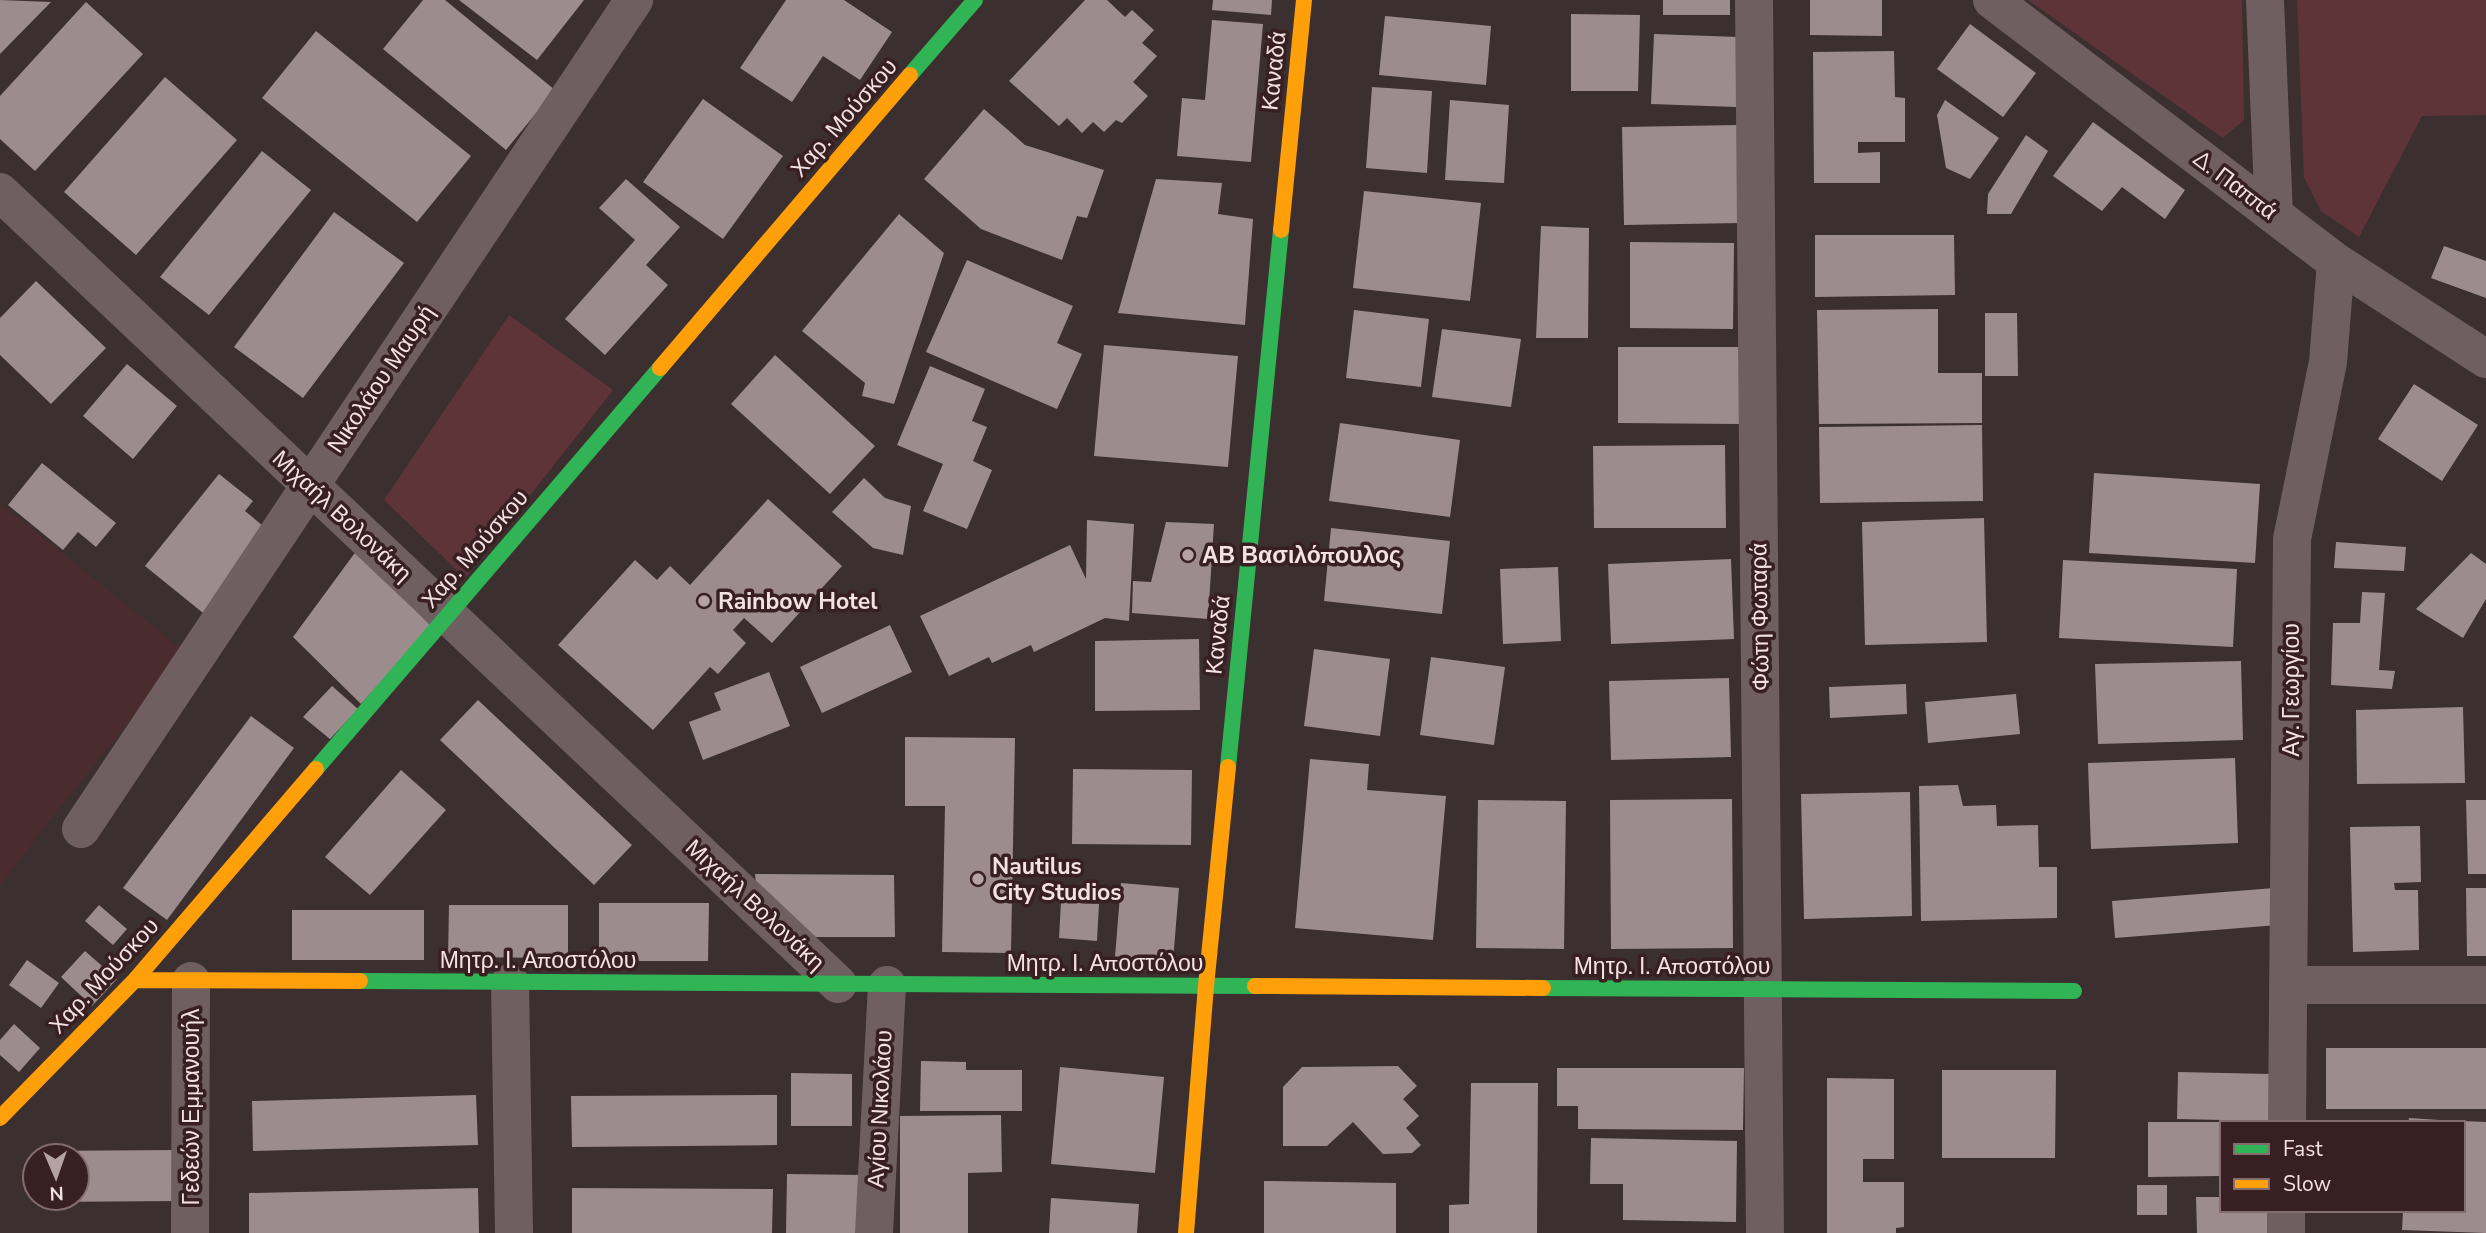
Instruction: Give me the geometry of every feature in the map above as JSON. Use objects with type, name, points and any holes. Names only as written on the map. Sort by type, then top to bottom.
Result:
[{"type":"street","name":"Νικολάου Μαυρή","points":[[80,828],[634,0]]},
{"type":"street","name":"Χαρ. Μούσκου","points":[[0,1118],[135,980],[975,0]]},
{"type":"street","name":"Καναδά","points":[[1186,1233],[1206,986],[1304,0]]},
{"type":"street","name":"Φώτη Φωταρά","points":[[1754,0],[1765,1233]]},
{"type":"street","name":"Δ. Παππά","points":[[1992,0],[2336,262],[2486,359]]},
{"type":"street","points":[[2265,0],[2274,215]]},
{"type":"street","name":"Μιχαήλ Βολονάκη","points":[[0,192],[838,984]]},
{"type":"street","name":"Αγ. Γεωργίου","points":[[2287,1121],[2292,539],[2328,362],[2336,262]]},
{"type":"street","name":"Μητρ. Ι. Αποστόλου","points":[[135,980],[2074,991]]},
{"type":"street","name":"Γεδεών Εμμανουήλ","points":[[190,1233],[191,981]]},
{"type":"street","points":[[510,983],[514,1233]]},
{"type":"street","name":"Αγίου Νικολάου","points":[[874,1233],[887,985]]},
{"type":"street","points":[[2288,985],[2486,985]]},
{"type":"street","points":[[2286,1212],[2286,1233]]},
{"type":"shaded area","points":[[2028,0],[2242,0],[2244,120],[2223,138]]},
{"type":"shaded area","points":[[2297,0],[2486,0],[2486,115],[2422,116],[2359,237],[2321,211],[2304,177]]},
{"type":"shaded area","points":[[509,315],[613,390],[465,578],[384,500]]},
{"type":"shaded area","points":[[0,503],[185,652],[0,886]]},
{"type":"building","points":[[0,0],[51,2],[0,54]]},
{"type":"building","points":[[423,0],[445,0],[555,90],[506,150],[383,49]]},
{"type":"building","points":[[459,0],[584,0],[537,60]]},
{"type":"building","points":[[786,0],[844,0],[892,32],[860,80],[823,56],[792,102],[740,68]]},
{"type":"building","points":[[1085,0],[1107,0],[1125,17],[1132,10],[1154,30],[1142,43],[1157,56],[1133,82],[1148,96],[1122,123],[1116,120],[1104,132],[1093,122],[1082,133],[1067,118],[1059,126],[1009,81]]},
{"type":"building","points":[[1213,0],[1272,0],[1271,15],[1212,10]]},
{"type":"building","points":[[1663,0],[1730,0],[1730,15],[1663,15]]},
{"type":"building","points":[[1810,0],[1882,0],[1882,36],[1810,35]]},
{"type":"building","points":[[86,2],[143,54],[35,171],[0,139],[0,96]]},
{"type":"building","points":[[1571,14],[1640,15],[1638,91],[1571,91]]},
{"type":"building","points":[[1385,16],[1491,26],[1486,85],[1379,75]]},
{"type":"building","points":[[1212,20],[1263,24],[1251,162],[1177,156],[1182,98],[1205,100]]},
{"type":"building","points":[[1970,24],[2036,73],[2003,117],[1937,69]]},
{"type":"building","points":[[316,31],[471,156],[417,222],[262,98]]},
{"type":"building","points":[[1654,34],[1738,37],[1736,107],[1651,104]]},
{"type":"building","points":[[1894,51],[1895,97],[1905,98],[1905,142],[1858,142],[1858,153],[1880,152],[1880,183],[1814,183],[1813,52]]},
{"type":"building","points":[[165,77],[237,140],[136,255],[64,192]]},
{"type":"building","points":[[1372,87],[1432,91],[1427,173],[1366,168]]},
{"type":"building","points":[[703,99],[783,156],[723,239],[643,182]]},
{"type":"building","points":[[1450,100],[1509,105],[1504,183],[1445,180]]},
{"type":"building","points":[[1945,100],[1999,138],[1970,179],[1946,168],[1937,115]]},
{"type":"building","points":[[984,109],[1025,145],[1104,170],[1087,218],[1077,216],[1062,260],[981,229],[924,179]]},
{"type":"building","points":[[2093,122],[2185,190],[2165,219],[2122,187],[2102,211],[2053,176]]},
{"type":"building","points":[[1739,125],[1741,223],[1624,225],[1622,127]]},
{"type":"building","points":[[2026,135],[2048,151],[2011,214],[1987,214],[1988,194]]},
{"type":"building","points":[[262,151],[311,190],[209,315],[160,277]]},
{"type":"building","points":[[626,179],[680,227],[646,265],[668,285],[605,355],[565,319],[635,240],[599,208]]},
{"type":"building","points":[[1156,179],[1222,183],[1218,214],[1253,219],[1245,325],[1118,313]]},
{"type":"building","points":[[1364,191],[1481,203],[1470,301],[1353,288]]},
{"type":"building","points":[[334,212],[404,263],[303,398],[234,347]]},
{"type":"building","points":[[899,214],[944,253],[894,404],[862,396],[865,383],[802,331]]},
{"type":"building","points":[[1541,226],[1589,228],[1588,338],[1536,338]]},
{"type":"building","points":[[1815,235],[1954,235],[1955,295],[1815,297]]},
{"type":"building","points":[[1630,242],[1734,243],[1733,329],[1630,328]]},
{"type":"building","points":[[2444,246],[2486,261],[2486,298],[2431,278]]},
{"type":"building","points":[[967,260],[1073,306],[1057,343],[1082,354],[1057,409],[926,352]]},
{"type":"building","points":[[36,281],[106,348],[51,404],[0,355],[0,318]]},
{"type":"building","points":[[1938,309],[1938,373],[1982,373],[1982,423],[1819,424],[1817,310]]},
{"type":"building","points":[[1354,310],[1429,319],[1421,387],[1346,378]]},
{"type":"building","points":[[1985,313],[2017,313],[2018,376],[1985,376]]},
{"type":"building","points":[[1442,329],[1521,339],[1511,407],[1432,397]]},
{"type":"building","points":[[1104,345],[1238,356],[1228,467],[1094,456]]},
{"type":"building","points":[[1618,347],[1740,347],[1740,424],[1618,423]]},
{"type":"building","points":[[775,355],[875,446],[830,494],[731,404]]},
{"type":"building","points":[[127,364],[177,406],[133,459],[83,416]]},
{"type":"building","points":[[930,366],[985,389],[972,421],[987,427],[973,461],[992,470],[967,529],[923,511],[943,464],[897,445]]},
{"type":"building","points":[[2414,384],[2478,425],[2442,481],[2378,439]]},
{"type":"building","points":[[1340,423],[1460,440],[1450,517],[1329,501]]},
{"type":"building","points":[[1982,425],[1983,501],[1820,503],[1819,427]]},
{"type":"building","points":[[1725,445],[1726,528],[1594,528],[1593,446]]},
{"type":"building","points":[[42,463],[116,523],[96,547],[78,532],[63,550],[8,505]]},
{"type":"building","points":[[2094,473],[2260,484],[2255,563],[2089,553]]},
{"type":"building","points":[[219,474],[253,501],[245,511],[274,535],[208,617],[145,566]]},
{"type":"building","points":[[864,478],[885,498],[911,506],[903,555],[873,548],[832,512]]},
{"type":"building","name":"Rainbow Hotel","points":[[768,499],[842,566],[772,643],[744,618],[733,630],[746,643],[718,674],[710,667],[653,730],[558,645],[635,560],[657,580],[670,566],[690,585]]},
{"type":"building","points":[[1984,518],[1987,642],[1865,645],[1862,522]]},
{"type":"building","points":[[1087,520],[1134,524],[1129,621],[1105,618],[1034,652],[1031,645],[992,663],[989,657],[949,676],[920,616],[1070,545],[1086,579]]},
{"type":"building","points":[[1166,522],[1214,524],[1208,619],[1132,613],[1133,581],[1151,582]]},
{"type":"building","points":[[1331,528],[1450,541],[1442,614],[1324,601]]},
{"type":"building","points":[[2336,542],[2406,547],[2404,571],[2334,568]]},
{"type":"building","points":[[357,550],[431,626],[361,704],[293,637]]},
{"type":"building","points":[[2471,553],[2486,564],[2486,599],[2463,638],[2416,609]]},
{"type":"building","points":[[1731,559],[1734,639],[1611,644],[1608,564]]},
{"type":"building","points":[[2063,560],[2237,569],[2233,647],[2059,638]]},
{"type":"building","points":[[1558,567],[1561,641],[1503,644],[1500,569]]},
{"type":"building","points":[[2362,592],[2385,593],[2379,670],[2395,671],[2392,689],[2331,685],[2333,623],[2360,623]]},
{"type":"building","points":[[890,625],[912,672],[822,713],[800,667]]},
{"type":"building","points":[[1199,639],[1200,710],[1095,711],[1095,641]]},
{"type":"building","points":[[1314,649],[1390,659],[1380,736],[1304,726]]},
{"type":"building","points":[[1431,657],[1505,667],[1494,745],[1420,735]]},
{"type":"building","points":[[2241,661],[2243,740],[2098,744],[2095,664]]},
{"type":"building","points":[[769,672],[790,726],[703,760],[689,722],[721,710],[714,693]]},
{"type":"building","points":[[1729,678],[1731,757],[1611,760],[1609,681]]},
{"type":"building","points":[[1906,684],[1907,714],[1830,718],[1829,687]]},
{"type":"building","points":[[332,686],[358,709],[330,739],[303,717]]},
{"type":"building","points":[[2016,694],[2020,734],[1928,743],[1925,702]]},
{"type":"building","points":[[478,700],[632,845],[594,885],[440,740]]},
{"type":"building","points":[[2463,707],[2465,783],[2357,784],[2356,710]]},
{"type":"building","points":[[251,716],[294,748],[167,920],[123,888]]},
{"type":"building","name":"Nautilus City Studios","points":[[905,737],[1015,738],[1011,953],[942,952],[945,806],[905,806]]},
{"type":"building","points":[[2235,758],[2238,843],[2091,849],[2088,763]]},
{"type":"building","points":[[1310,759],[1369,764],[1367,790],[1446,796],[1433,940],[1295,928]]},
{"type":"building","points":[[1073,769],[1192,770],[1191,845],[1072,844]]},
{"type":"building","points":[[401,770],[446,810],[370,895],[325,857]]},
{"type":"building","points":[[1958,785],[1963,806],[1996,805],[1997,826],[2038,825],[2039,867],[2057,867],[2057,918],[1921,921],[1919,786]]},
{"type":"building","points":[[1910,792],[1912,916],[1804,919],[1801,794]]},
{"type":"building","points":[[1732,799],[1733,948],[1611,949],[1610,800]]},
{"type":"building","points":[[1478,800],[1566,801],[1564,949],[1476,948]]},
{"type":"building","points":[[2466,800],[2486,800],[2486,874],[2468,874]]},
{"type":"building","points":[[2420,826],[2421,882],[2394,883],[2395,890],[2418,890],[2419,950],[2353,952],[2350,827]]},
{"type":"building","points":[[755,874],[894,875],[895,937],[791,937],[758,902]]},
{"type":"building","points":[[1121,883],[1179,888],[1172,973],[1114,969]]},
{"type":"building","points":[[2274,888],[2278,925],[2115,938],[2112,901]]},
{"type":"building","points":[[2466,888],[2486,888],[2486,956],[2467,956]]},
{"type":"building","points":[[1061,902],[1099,904],[1097,941],[1059,938]]},
{"type":"building","points":[[599,903],[709,903],[708,961],[599,961]]},
{"type":"building","points":[[99,905],[127,929],[113,945],[85,921]]},
{"type":"building","points":[[449,905],[568,905],[568,958],[448,957]]},
{"type":"building","points":[[292,910],[424,910],[424,960],[292,960]]},
{"type":"building","points":[[85,951],[117,979],[92,1006],[61,977]]},
{"type":"building","points":[[27,960],[59,983],[41,1008],[9,985]]},
{"type":"building","points":[[14,1024],[40,1048],[19,1072],[0,1055],[0,1040]]},
{"type":"building","points":[[2326,1048],[2486,1048],[2486,1109],[2326,1109]]},
{"type":"building","points":[[921,1061],[966,1062],[966,1070],[1022,1070],[1022,1111],[920,1111]]},
{"type":"building","points":[[1398,1066],[1417,1086],[1403,1099],[1419,1116],[1406,1128],[1421,1145],[1412,1153],[1383,1154],[1353,1122],[1327,1146],[1283,1146],[1283,1087],[1302,1067]]},
{"type":"building","points":[[1060,1067],[1164,1077],[1155,1173],[1051,1164]]},
{"type":"building","points":[[1557,1068],[1744,1068],[1743,1130],[1578,1129],[1578,1106],[1557,1106]]},
{"type":"building","points":[[1942,1070],[2056,1070],[2055,1158],[1942,1158]]},
{"type":"building","points":[[2178,1072],[2271,1074],[2270,1121],[2177,1119]]},
{"type":"building","points":[[791,1073],[852,1074],[852,1126],[791,1126]]},
{"type":"building","points":[[1827,1078],[1894,1079],[1894,1159],[1863,1159],[1863,1182],[1904,1182],[1904,1227],[1896,1228],[1896,1233],[1827,1233]]},
{"type":"building","points":[[1471,1083],[1538,1083],[1537,1233],[1449,1233],[1449,1205],[1469,1204]]},
{"type":"building","points":[[476,1095],[478,1145],[253,1151],[252,1101]]},
{"type":"building","points":[[777,1095],[777,1145],[572,1147],[571,1096]]},
{"type":"building","points":[[1001,1115],[1002,1172],[968,1173],[968,1233],[900,1233],[900,1116]]},
{"type":"building","points":[[2409,1118],[2455,1121],[2408,1121]]},
{"type":"building","points":[[2465,1121],[2486,1122],[2486,1233],[2402,1230],[2403,1212],[2465,1212]]},
{"type":"building","points":[[2148,1122],[2220,1122],[2220,1176],[2148,1177]]},
{"type":"building","points":[[1591,1138],[1737,1141],[1736,1222],[1623,1220],[1623,1184],[1590,1184]]},
{"type":"building","points":[[179,1150],[179,1201],[91,1202],[91,1151]]},
{"type":"building","points":[[787,1174],[864,1175],[863,1233],[786,1233]]},
{"type":"building","points":[[1264,1181],[1396,1183],[1396,1233],[1264,1233]]},
{"type":"building","points":[[2137,1185],[2167,1185],[2167,1215],[2137,1215]]},
{"type":"building","points":[[478,1188],[479,1233],[249,1233],[249,1193]]},
{"type":"building","points":[[572,1188],[773,1189],[772,1233],[572,1233]]},
{"type":"building","points":[[2196,1197],[2220,1197],[2220,1212],[2272,1212],[2272,1233],[2197,1233]]},
{"type":"building","points":[[1051,1198],[1139,1204],[1137,1233],[1049,1233]]},
{"type":"traffic: fast","points":[[910,75],[975,0]]},
{"type":"traffic: fast","points":[[1228,767],[1281,230]]},
{"type":"traffic: fast","points":[[316,769],[660,368]]},
{"type":"traffic: fast","points":[[360,981],[1255,986]]},
{"type":"traffic: fast","points":[[1543,988],[2074,991]]},
{"type":"traffic: slow","points":[[1281,230],[1304,0]]},
{"type":"traffic: slow","points":[[660,368],[910,75]]},
{"type":"traffic: slow","points":[[1186,1233],[1206,986],[1228,767]]},
{"type":"traffic: slow","points":[[0,1118],[135,980],[316,769]]},
{"type":"traffic: slow","points":[[135,980],[360,981]]},
{"type":"traffic: slow","points":[[1255,986],[1543,988]]},
{"type":"place","name":"ΑΒ Βασιλόπουλος","points":[[1188,555]]},
{"type":"place","name":"Rainbow Hotel","points":[[704,601]]},
{"type":"place","name":"Nautilus City Studios","points":[[978,879]]}]
